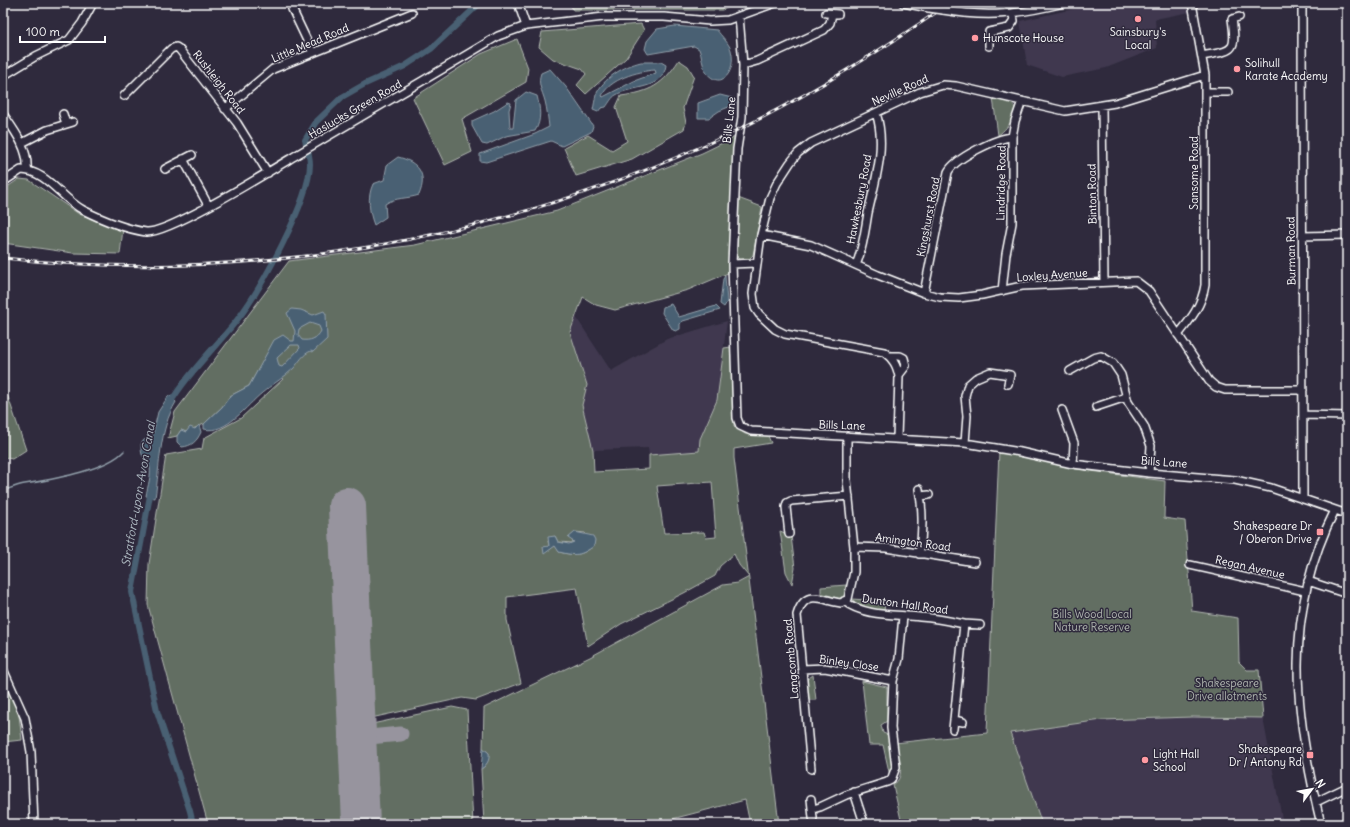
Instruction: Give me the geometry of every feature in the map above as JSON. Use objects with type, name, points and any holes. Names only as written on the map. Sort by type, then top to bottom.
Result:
[{"type":"street","points":[[3,76],[36,56],[69,40],[82,23],[93,3]]},
{"type":"street","points":[[518,3],[526,26]]},
{"type":"street","name":"Haslucks Green Road","points":[[27,170],[39,175],[83,210],[124,226],[147,232],[165,228],[268,173],[498,36],[526,26],[604,17],[664,17],[710,21],[728,20],[775,3]]},
{"type":"street","points":[[903,3],[971,15],[1013,14],[1064,3]]},
{"type":"street","name":"Sansome Road","points":[[1178,335],[1192,319],[1199,306],[1204,296],[1205,284],[1205,75],[1192,3]]},
{"type":"street","name":"Burman Road","points":[[1302,3],[1304,77],[1302,87],[1303,499]]},
{"type":"street","points":[[292,9],[313,53]]},
{"type":"street","name":"Little Mead Road","points":[[225,109],[273,69],[412,13]]},
{"type":"street","points":[[743,65],[757,61],[824,30],[830,23],[832,14]]},
{"type":"street","points":[[989,46],[989,32],[1009,28],[1014,21],[1013,14]]},
{"type":"street","name":"Bills Lane","points":[[739,16],[743,65],[742,117],[737,149],[732,264],[737,418],[740,426],[751,431],[965,443],[1020,452],[1073,464],[1149,473],[1235,480],[1303,499],[1347,514]]},
{"type":"street","points":[[1202,56],[1225,51],[1231,48],[1234,41],[1232,19],[1239,18]]},
{"type":"street","name":"Rushleigh Road","points":[[124,96],[176,47],[180,49],[237,123],[268,173]]},
{"type":"street","name":"Neville Road","points":[[897,438],[898,367],[889,356],[884,352],[785,334],[767,323],[755,308],[753,294],[756,263],[770,198],[776,183],[798,153],[811,143],[920,92],[943,85],[1022,101],[1065,112],[1115,103],[1205,75]]},
{"type":"street","points":[[1205,92],[1228,92]]},
{"type":"street","name":"Lindridge Road","points":[[1002,291],[1006,254],[1012,223],[1012,137],[1015,121],[1022,101]]},
{"type":"street","name":"Binton Road","points":[[1102,106],[1104,282]]},
{"type":"street","name":"Hawkesbury Road","points":[[856,265],[878,165],[880,142],[879,124],[876,113]]},
{"type":"street","points":[[3,114],[22,143],[28,163],[27,170],[17,172],[3,182]]},
{"type":"street","points":[[63,114],[66,124]]},
{"type":"street","points":[[22,143],[47,130],[73,122]]},
{"type":"street","name":"Kingshurst Road","points":[[924,293],[950,167],[959,160],[1003,138],[1012,137]]},
{"type":"street","points":[[166,169],[192,155]]},
{"type":"street","points":[[183,159],[208,205]]},
{"type":"street","name":"Loxley Avenue","points":[[761,235],[811,245],[924,293],[940,297],[959,298],[1022,286],[1136,281],[1143,285],[1209,381],[1216,387],[1225,390],[1302,390]]},
{"type":"street","points":[[1302,236],[1347,235]]},
{"type":"street","points":[[732,264],[756,263]]},
{"type":"street","points":[[1070,371],[1083,363],[1101,356],[1113,363],[1120,375],[1126,397],[1144,426],[1150,440],[1151,451],[1149,473]]},
{"type":"street","points":[[1083,363],[1086,371]]},
{"type":"street","points":[[965,443],[967,416],[965,396],[968,385],[976,378],[990,372],[1010,375],[1008,384]]},
{"type":"street","points":[[1104,396],[1106,404]]},
{"type":"street","points":[[1096,407],[1126,397]]},
{"type":"street","points":[[1062,410],[1074,443],[1073,464]]},
{"type":"street","points":[[1303,415],[1347,416]]},
{"type":"street","points":[[844,602],[848,598],[854,572],[854,548],[849,496],[847,436]]},
{"type":"street","points":[[919,554],[921,541],[920,493],[929,495]]},
{"type":"street","points":[[786,530],[786,507],[791,501],[849,496]]},
{"type":"street","points":[[1321,824],[1300,710],[1296,666],[1298,634],[1305,591],[1324,531],[1335,510]]},
{"type":"street","name":"Amington Road","points":[[854,548],[886,548],[972,561],[969,553]]},
{"type":"street","name":"Regan Avenue","points":[[1190,565],[1305,591]]},
{"type":"street","points":[[1308,581],[1347,594]]},
{"type":"street","name":"Langcomb Road","points":[[811,769],[797,616],[800,607],[809,598],[816,597],[841,603],[844,602]]},
{"type":"street","name":"Dunton Hall Road","points":[[844,602],[858,609],[980,625]]},
{"type":"street","points":[[812,808],[820,807],[854,792],[891,780],[896,766],[891,728],[893,681],[899,659],[903,616]]},
{"type":"street","points":[[953,728],[964,624]]},
{"type":"street","name":"Binley Close","points":[[802,669],[825,668],[893,681]]},
{"type":"street","points":[[3,669],[25,718],[31,752],[34,824]]},
{"type":"street","points":[[954,720],[962,722]]},
{"type":"street","points":[[883,728],[891,728]]},
{"type":"street","points":[[810,759],[819,759]]},
{"type":"street","points":[[1316,802],[1347,786]]},
{"type":"street","points":[[854,792],[863,820]]},
{"type":"street","points":[[811,799],[813,818]]},
{"type":"shaded area","points":[[1100,3],[1188,3],[1190,12],[1155,19],[1157,48],[1106,68],[1062,77],[1027,65],[1020,21]]},
{"type":"shaded area","points":[[576,317],[611,371],[667,339],[727,321],[717,400],[700,439],[699,452],[649,455],[648,448],[593,450],[582,405],[587,385],[570,332]]},
{"type":"shaded area","name":"Light Hall School","points":[[1192,717],[1263,718],[1283,824],[1042,824],[1010,733],[1102,720]]},
{"type":"green space","points":[[570,3],[739,3],[722,10],[573,10]]},
{"type":"green space","points":[[641,24],[644,30],[626,58],[586,94],[577,85],[586,74],[582,69],[553,59],[539,47],[542,32]]},
{"type":"green space","points":[[517,39],[528,68],[526,82],[462,119],[472,152],[445,165],[413,98],[481,54]]},
{"type":"green space","points":[[679,60],[688,66],[694,76],[683,108],[686,123],[684,129],[632,159],[576,176],[564,148],[588,135],[612,150],[627,141],[616,107],[621,96],[640,92],[655,86],[667,76]]},
{"type":"green space","points":[[993,98],[1010,103],[1015,107],[1014,116],[1011,121],[1005,130],[998,135]]},
{"type":"green space","points":[[735,137],[728,273],[688,290],[615,310],[596,305],[583,297],[570,332],[587,385],[582,405],[593,450],[594,472],[649,469],[649,455],[699,451],[700,439],[717,400],[724,348],[731,347],[734,426],[745,434],[768,436],[771,443],[734,449],[749,576],[739,565],[734,554],[720,566],[715,576],[621,624],[588,646],[577,588],[507,597],[507,620],[521,683],[476,700],[462,698],[371,718],[372,724],[452,707],[467,710],[473,824],[208,824],[148,605],[149,564],[166,455],[202,449],[204,438],[241,418],[283,379],[267,354],[249,386],[230,396],[222,407],[204,424],[186,432],[181,430],[177,436],[168,438],[175,412],[289,261],[415,245],[557,211],[702,153]],"holes":[[[712,482],[716,537],[706,538],[704,532],[664,533],[657,486]],[[575,532],[585,533],[594,546],[585,552],[578,554],[559,552],[556,546],[552,547],[550,550],[547,547],[549,546],[548,541],[555,536],[558,542],[573,543],[572,539],[569,538]]]},
{"type":"green space","points":[[19,179],[29,180],[79,214],[123,229],[120,254],[73,253],[3,243],[3,190]]},
{"type":"green space","points":[[738,198],[762,207],[753,255],[749,259],[740,260],[737,257]]},
{"type":"green space","points":[[3,382],[26,450],[12,459],[3,457]]},
{"type":"green space","name":"Bills Wood Local Nature Reserve","points":[[999,451],[1076,469],[1165,481],[1164,518],[1185,521],[1192,611],[1238,618],[1239,662],[1247,670],[1259,670],[1263,718],[1192,717],[1102,720],[1010,733],[1042,824],[902,824],[893,785],[900,777],[901,771],[895,743],[987,733]]},
{"type":"green space","points":[[780,531],[785,533],[787,536],[791,536],[795,568],[792,584],[786,572]]},
{"type":"green space","points":[[749,577],[779,824],[750,824],[745,800],[653,824],[484,824],[481,769],[485,766],[489,753],[483,748],[484,708],[590,657],[723,585],[738,583]]},
{"type":"green space","points":[[846,585],[844,597],[840,599],[821,593],[821,587]]},
{"type":"green space","points":[[852,599],[880,601],[885,603],[884,611],[862,607]]},
{"type":"green space","points":[[813,675],[816,700],[809,700],[806,680]]},
{"type":"green space","points":[[3,677],[18,708],[22,740],[3,742]]},
{"type":"green space","points":[[862,681],[887,687],[887,721],[881,725],[883,733],[888,735],[892,750],[892,766],[890,776],[883,745],[869,745]]},
{"type":"water","points":[[675,26],[717,30],[727,42],[731,50],[732,65],[726,76],[717,80],[712,78],[706,72],[699,49],[694,46],[648,54],[645,49],[647,41],[657,29]]},
{"type":"water","points":[[641,62],[661,62],[666,65],[664,73],[653,83],[623,92],[615,96],[606,107],[601,108],[598,112],[593,110],[596,95],[604,83],[621,70]],"holes":[[[655,70],[656,73],[634,81],[603,97],[602,96],[611,85],[625,77],[641,72]]]},
{"type":"water","points":[[550,69],[566,87],[593,126],[591,132],[562,146],[551,141],[486,162],[480,161],[480,154],[535,134],[549,127],[546,104],[540,87],[540,77],[541,73]]},
{"type":"water","points":[[526,92],[537,96],[538,100],[540,118],[535,131],[506,136],[487,145],[482,144],[472,126],[472,121],[494,111],[508,102],[511,103],[509,110],[510,128],[513,128],[516,100]]},
{"type":"water","points":[[720,95],[732,98],[736,104],[719,111],[709,118],[698,118],[698,103]]},
{"type":"water","points":[[398,157],[411,162],[416,166],[422,175],[422,188],[419,195],[393,200],[385,204],[386,217],[374,225],[369,204],[371,189],[373,184],[384,180],[387,165]]},
{"type":"water","points":[[725,276],[727,302],[724,307],[720,304],[723,279]]},
{"type":"water","points":[[671,304],[679,317],[716,306],[720,310],[683,321],[680,324],[680,329],[676,331],[673,330],[662,313],[663,307]]},
{"type":"water","points":[[292,309],[301,310],[313,315],[324,311],[326,314],[327,339],[313,352],[311,351],[301,358],[290,372],[256,398],[236,418],[220,428],[212,430],[204,429],[204,424],[222,407],[230,396],[249,386],[274,340],[283,335],[291,341],[294,341],[295,331],[287,313]],"holes":[[[310,323],[319,326],[321,331],[313,339],[302,340],[298,335],[299,329]],[[291,345],[299,345],[300,348],[282,367],[279,366],[277,358]]]},
{"type":"water","points":[[169,395],[176,402],[170,413],[163,436],[155,498],[146,496],[150,476],[150,467],[142,454],[141,444],[144,440],[152,438],[158,412]]},
{"type":"water","points":[[199,425],[201,432],[198,438],[189,446],[182,447],[177,442],[177,436],[181,430],[186,432],[190,427],[195,429]]},
{"type":"water","points":[[575,532],[593,536],[595,540],[594,546],[585,552],[570,554],[559,552],[555,546],[544,554],[543,547],[549,546],[548,537],[555,536],[558,542],[569,544],[574,542],[568,538]]},
{"type":"water","points":[[483,748],[489,753],[489,758],[481,769]]},
{"type":"waterway","name":"Stratford-upon-Avon Canal","points":[[169,405],[184,383],[247,306],[282,245],[293,222],[308,180],[310,161],[305,140],[316,122],[342,97],[365,84],[405,66],[431,49],[480,3]]},
{"type":"waterway","points":[[3,491],[18,485],[75,474],[104,464],[124,451]]},
{"type":"waterway","name":"Stratford-upon-Avon Canal","points":[[151,490],[132,592],[157,711],[193,824]]},
{"type":"taxiway","points":[[358,738],[401,734]]},
{"type":"runway","points":[[347,506],[361,824]]},
{"type":"railway","points":[[3,258],[96,265],[189,265],[282,259],[374,246],[466,227],[555,202],[643,171],[729,134],[786,105],[842,73],[950,3]]},
{"type":"place","name":"Sainsbury's Local","points":[[1138,19]]},
{"type":"place","name":"Hunscote House","points":[[975,38]]},
{"type":"place","name":"Solihull Karate Academy","points":[[1237,69]]},
{"type":"place","name":"Shakespeare Dr / Oberon Drive","points":[[1320,532]]},
{"type":"place","name":"Shakespeare Dr / Antony Rd","points":[[1310,755]]},
{"type":"place","name":"Light Hall School","points":[[1145,760]]},
{"type":"park label","name":"Shakespeare Drive allotments","points":[[1227,689]]}]
